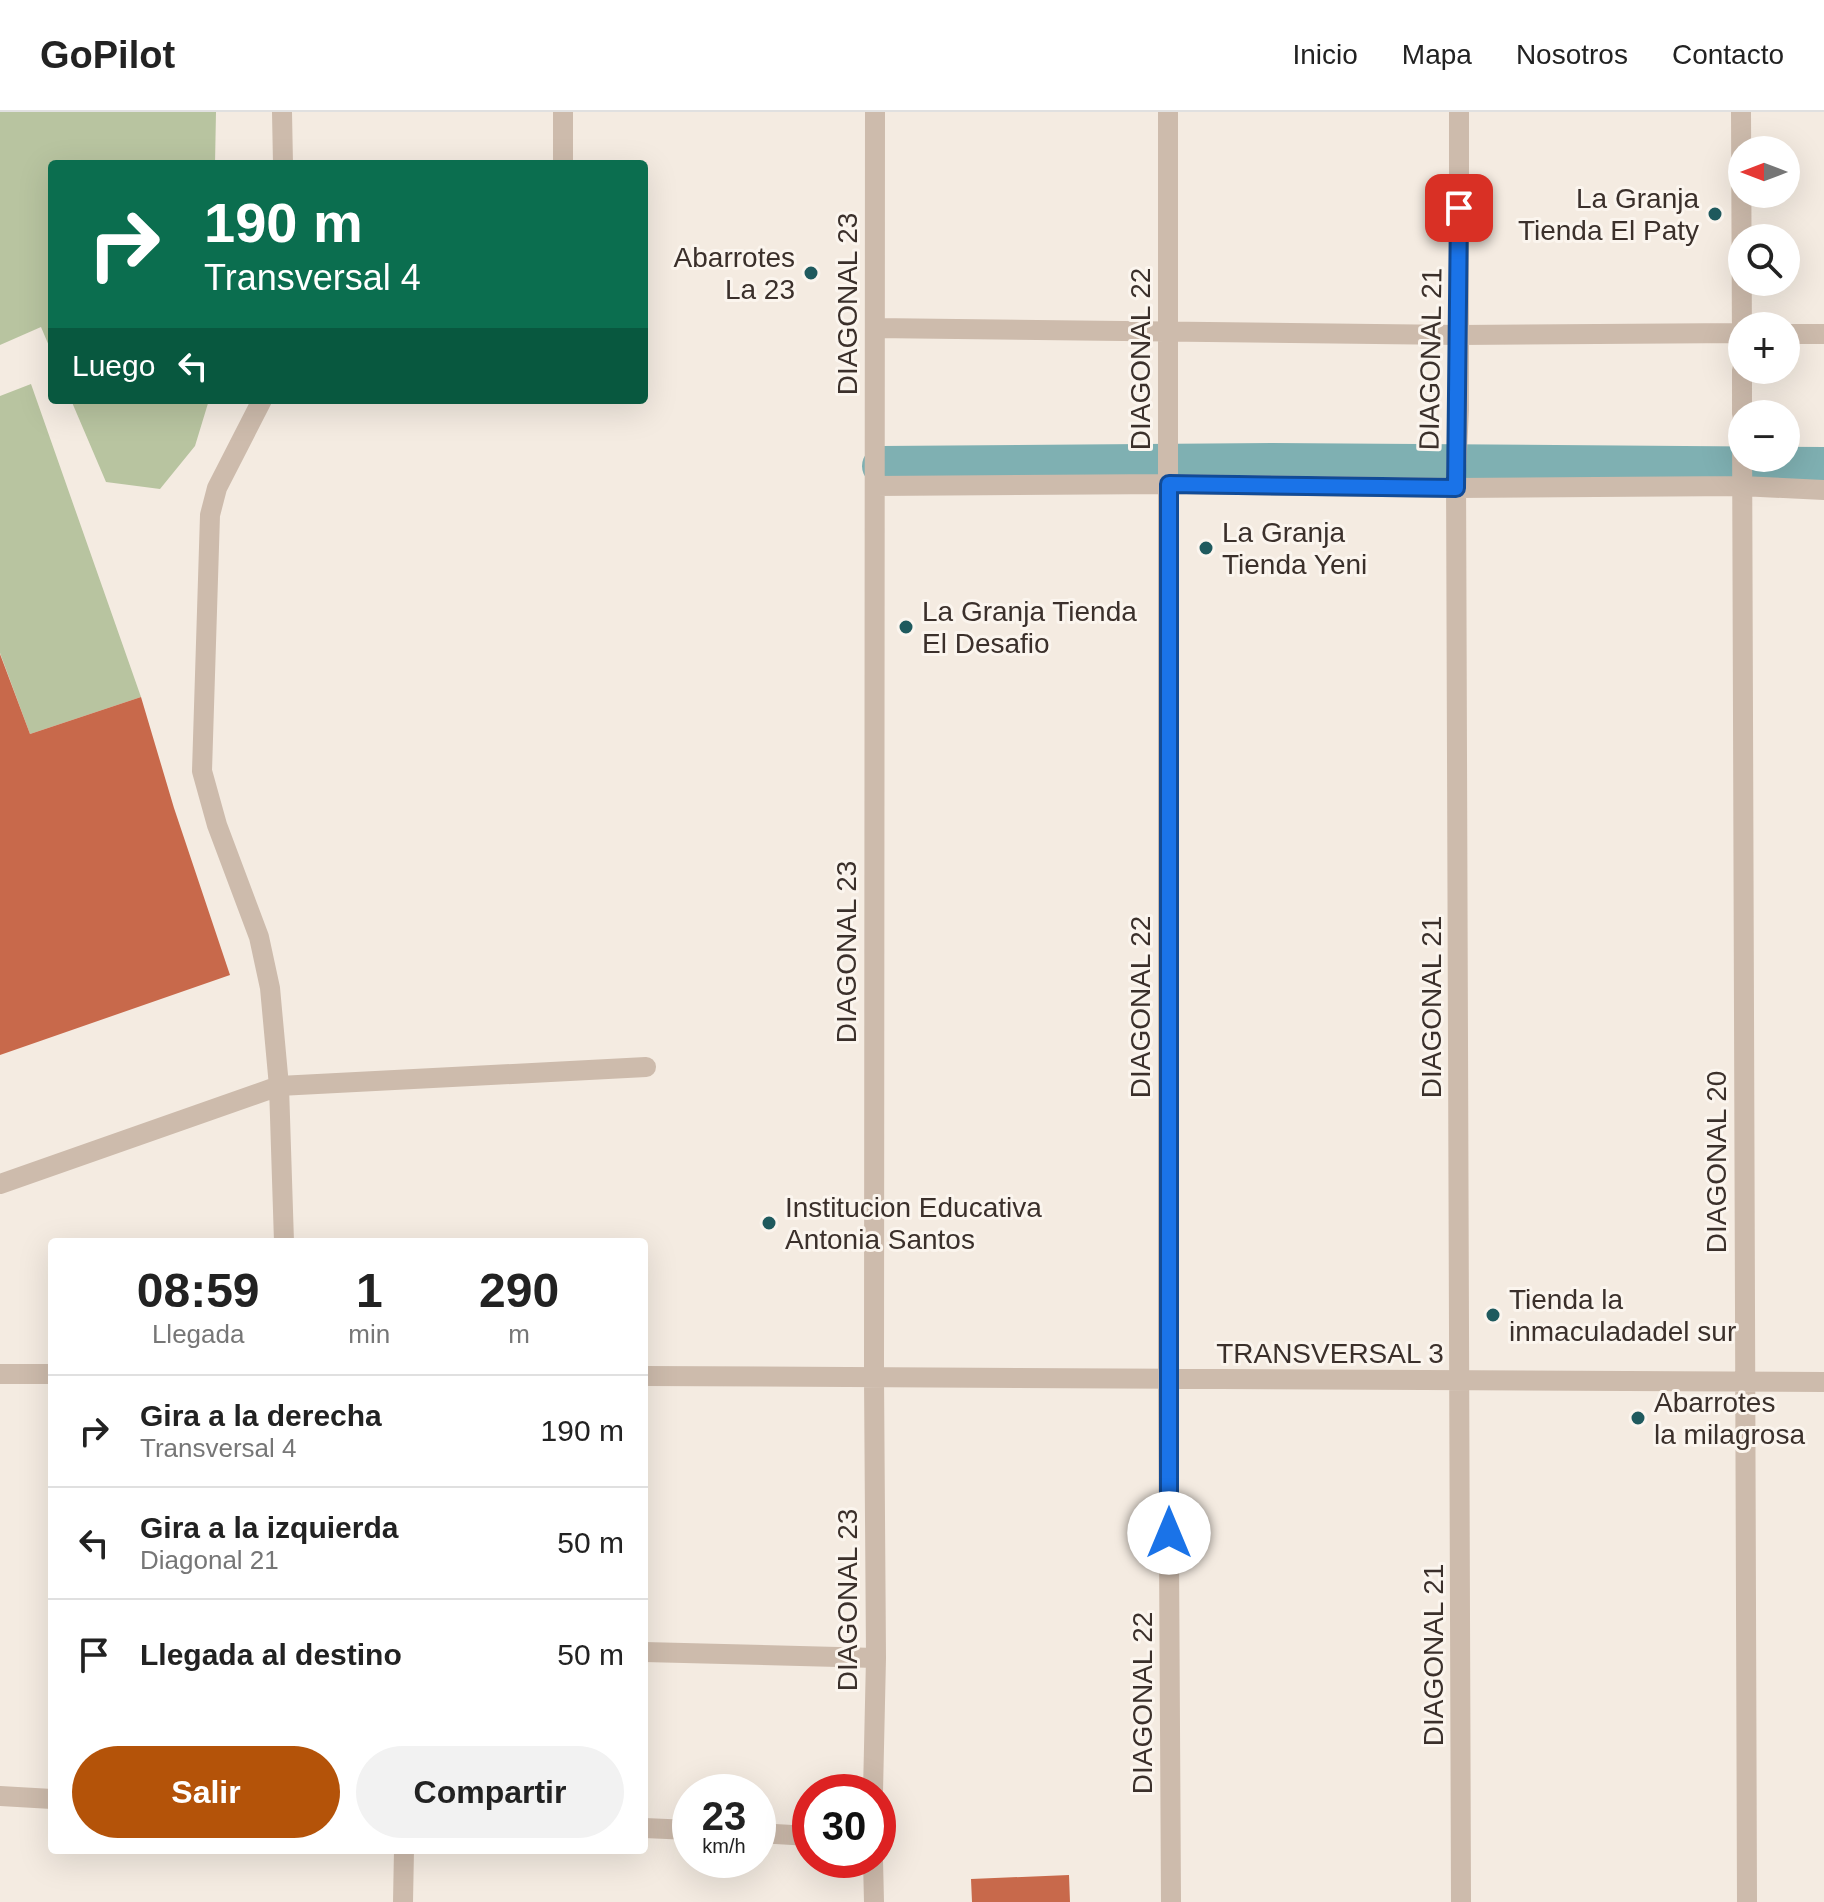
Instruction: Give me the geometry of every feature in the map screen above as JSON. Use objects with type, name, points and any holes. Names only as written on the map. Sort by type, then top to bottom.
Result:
[{"type":"street","points":[[282,112],[283,160]]},
{"type":"street","points":[[563,112],[563,160]]},
{"type":"street","name":"DIAGONAL 23","points":[[873,1774],[876,1658],[875,112]]},
{"type":"street","name":"DIAGONAL 22","points":[[1168,112],[1171,1902]]},
{"type":"street","name":"DIAGONAL 21","points":[[1459,112],[1459,410],[1456,479],[1461,1902]]},
{"type":"street","points":[[1741,112],[1742,312]]},
{"type":"street","points":[[875,328],[1459,335],[1728,333]]},
{"type":"street","points":[[1800,334],[1824,334]]},
{"type":"street","points":[[260,404],[217,488],[210,515],[202,771],[217,825],[259,937],[270,988],[279,1086],[284,1238]]},
{"type":"street","name":"DIAGONAL 20","points":[[1741,472],[1747,1902]]},
{"type":"street","points":[[875,486],[1168,476],[1741,481],[1824,490]]},
{"type":"street","points":[[0,1184],[279,1086],[646,1067]]},
{"type":"street","points":[[0,1374],[48,1374]]},
{"type":"street","name":"TRANSVERSAL 3","points":[[648,1376],[1824,1382]]},
{"type":"street","points":[[648,1652],[876,1658]]},
{"type":"street","points":[[0,1796],[48,1799]]},
{"type":"street","points":[[648,1828],[672,1829]]},
{"type":"street","points":[[403,1902],[404,1854]]},
{"type":"street","points":[[873,1878],[874,1902]]},
{"type":"green space","points":[[0,112],[216,112],[215,160],[48,160],[48,344],[41,327],[0,345]]},
{"type":"green space","points":[[31,384],[141,697],[30,734],[0,653],[0,396]]},
{"type":"green space","points":[[73,404],[208,404],[195,446],[160,489],[106,482]]},
{"type":"building","points":[[0,654],[30,734],[141,697],[174,808],[230,975],[0,1055]]},
{"type":"building","points":[[1069,1875],[1070,1902],[972,1902],[971,1879]]},
{"type":"waterway","points":[[882,466],[1273,463],[1824,467]]},
{"type":"place","name":"La Granja Tienda El Paty","points":[[1715,214]]},
{"type":"place","name":"Abarrotes La 23","points":[[811,273]]},
{"type":"place","name":"La Granja Tienda Yeni","points":[[1206,548]]},
{"type":"place","name":"La Granja Tienda El Desafio","points":[[906,627]]},
{"type":"place","name":"Institucion Educativa Antonia Santos","points":[[769,1223]]},
{"type":"place","name":"Tienda la inmaculadadel sur","points":[[1493,1315]]},
{"type":"place","name":"Abarrotes la milagrosa","points":[[1638,1418]]},
{"type":"route","points":[[1169,1533],[1169,484],[1456,488],[1459,208]]}]
